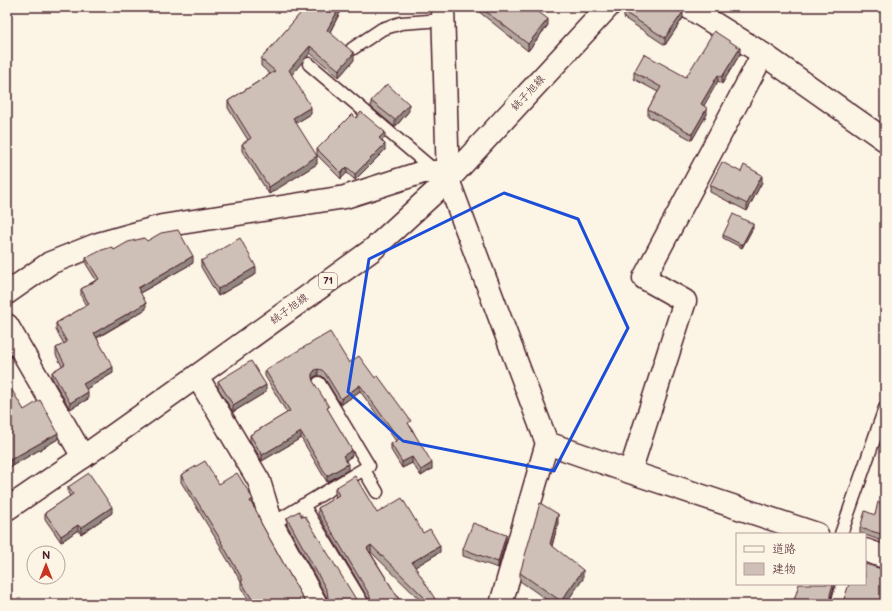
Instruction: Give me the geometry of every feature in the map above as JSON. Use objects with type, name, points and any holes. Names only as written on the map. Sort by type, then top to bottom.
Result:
[{"type":"street","name":"銚子旭線","points":[[7,509],[83,457],[372,250],[442,176],[608,7]]},
{"type":"street","points":[[688,7],[763,54],[885,140]]},
{"type":"street","points":[[443,13],[442,176],[547,443],[500,604]]},
{"type":"street","points":[[630,472],[685,301],[644,278],[763,54]]},
{"type":"street","points":[[7,293],[50,263],[98,244],[162,226],[345,198],[423,172],[442,176]]},
{"type":"street","points":[[7,325],[83,457]]},
{"type":"street","points":[[197,376],[258,481],[272,524],[316,604]]},
{"type":"street","points":[[547,443],[814,533]]},
{"type":"street","points":[[866,550],[885,557]]},
{"type":"lane","points":[[352,49],[382,29],[443,13]]},
{"type":"lane","points":[[309,64],[442,176]]},
{"type":"lane","points":[[272,524],[369,466],[319,383]]},
{"type":"lane","points":[[841,533],[885,408]]},
{"type":"lane","points":[[364,470],[377,492]]},
{"type":"lane","points":[[303,505],[363,604]]},
{"type":"lane","points":[[837,604],[843,585]]},
{"type":"highlighted area","points":[[504,193],[578,219],[628,328],[554,471],[403,441],[348,392],[369,259]]},
{"type":"building","points":[[303,7],[340,7],[327,30],[354,53],[339,70],[310,46],[289,70],[311,107],[293,118],[317,156],[269,187],[242,144],[251,138],[228,101],[275,71],[261,59],[305,8]]},
{"type":"building","points":[[480,7],[532,7],[548,19],[528,44]]},
{"type":"building","points":[[628,7],[678,7],[683,12],[665,38],[624,12]]},
{"type":"building","points":[[714,31],[740,48],[722,77],[718,75],[701,104],[707,108],[692,134],[648,109],[661,87],[634,72],[644,54],[686,77]]},
{"type":"building","points":[[387,84],[409,104],[395,120],[371,101]]},
{"type":"building","points":[[361,112],[385,132],[379,138],[385,144],[355,174],[347,167],[341,173],[317,149],[352,114],[356,118]]},
{"type":"building","points":[[722,162],[741,172],[744,165],[762,175],[747,204],[710,185]]},
{"type":"building","points":[[733,214],[753,224],[742,245],[723,235]]},
{"type":"building","points":[[178,230],[193,256],[138,288],[146,303],[94,333],[113,367],[83,384],[88,392],[70,403],[52,372],[65,364],[56,348],[67,342],[56,323],[89,304],[81,289],[99,279],[86,258],[112,247],[114,250],[128,242],[144,238],[147,241],[161,233]]},
{"type":"building","points":[[240,238],[256,267],[218,289],[201,261]]},
{"type":"building","points":[[330,332],[349,363],[359,356],[375,378],[378,376],[411,421],[408,423],[432,463],[421,470],[412,457],[402,462],[391,444],[399,439],[360,385],[341,399],[325,373],[318,369],[312,374],[313,381],[352,450],[343,456],[348,464],[327,476],[301,432],[262,455],[250,435],[290,411],[265,370]]},
{"type":"building","points":[[251,361],[266,385],[233,405],[218,381]]},
{"type":"building","points":[[10,387],[24,410],[40,400],[58,433],[10,460],[7,455],[7,389]]},
{"type":"building","points":[[205,461],[219,484],[237,473],[253,499],[250,501],[258,514],[261,523],[306,604],[255,604],[241,581],[243,580],[222,542],[181,475]]},
{"type":"building","points":[[89,473],[112,507],[81,528],[78,525],[61,536],[45,513],[73,494],[68,487]]},
{"type":"building","points":[[355,476],[377,513],[402,498],[423,533],[430,529],[440,546],[412,562],[435,599],[430,603],[371,545],[367,548],[402,604],[366,604],[370,601],[369,594],[318,508],[339,495],[335,488]]},
{"type":"building","points":[[878,502],[885,504],[885,535],[860,528],[865,511],[875,515]]},
{"type":"building","points":[[540,503],[558,514],[550,544],[583,570],[561,601],[520,573]]},
{"type":"building","points":[[299,511],[302,517],[305,516],[360,604],[326,604],[328,597],[327,591],[287,518]]},
{"type":"building","points":[[473,523],[506,535],[498,562],[463,549]]},
{"type":"building","points":[[866,564],[885,570],[885,604],[838,604],[844,599],[849,585],[866,585]]},
{"type":"building","points":[[799,585],[833,585],[830,598],[831,602],[835,604],[793,604]]}]
